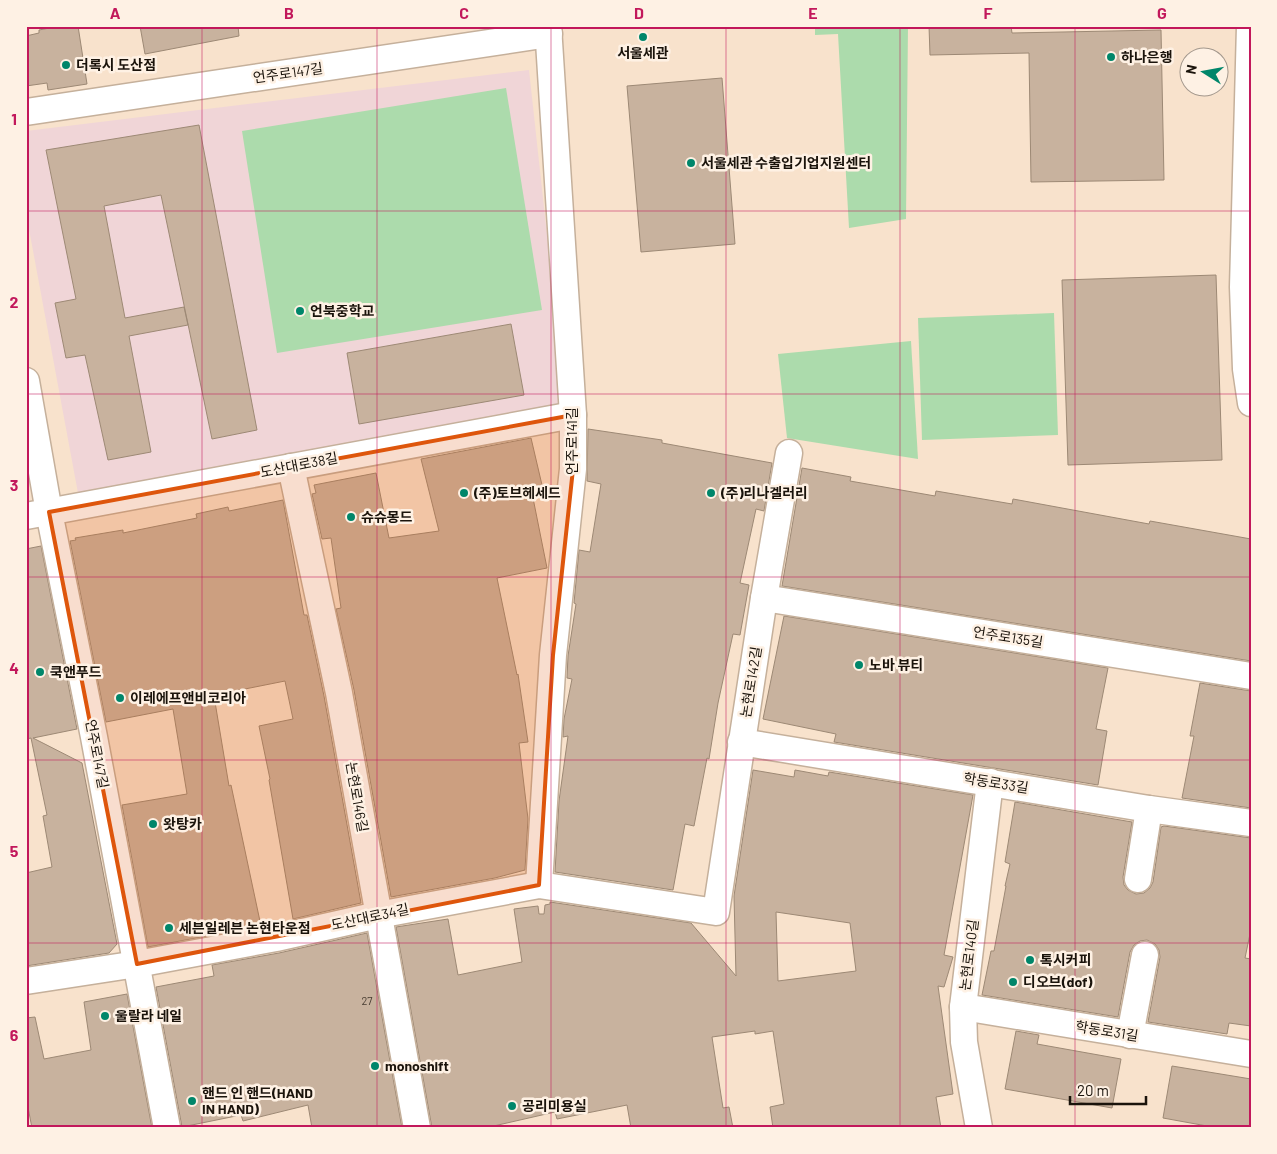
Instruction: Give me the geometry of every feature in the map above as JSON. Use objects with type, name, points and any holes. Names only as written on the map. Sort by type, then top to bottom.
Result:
[{"type":"street","name":"언주로147길","points":[[26,112],[548,30]]},
{"type":"street","name":"언주로141길","points":[[539,885],[553,655],[573,469],[573,415],[548,30]]},
{"type":"street","points":[[1250,38],[1246,369],[1251,403]]},
{"type":"street","name":"언주로147길","points":[[26,381],[38,514],[94,737],[167,1128]]},
{"type":"street","name":"도산대로38길","points":[[38,514],[573,415]]},
{"type":"street","name":"논현로142길","points":[[716,912],[741,742],[789,453]]},
{"type":"street","name":"논현로146길","points":[[291,466],[339,693],[417,1128]]},
{"type":"street","name":"언주로135길","points":[[764,598],[1251,676]]},
{"type":"street","name":"학동로33길","points":[[741,742],[1149,809],[1251,823]]},
{"type":"street","name":"논현로140길","points":[[979,1128],[964,1042],[963,1006],[990,782]]},
{"type":"street","points":[[1138,879],[1149,809]]},
{"type":"street","name":"도산대로34길","points":[[26,981],[137,964],[276,938],[378,915],[539,885],[716,912]]},
{"type":"street","points":[[1130,1035],[1145,955]]},
{"type":"street","name":"학동로31길","points":[[963,1006],[1251,1054]]},
{"type":"highlighted area","points":[[573,415],[573,469],[553,655],[539,885],[137,964],[49,512]]},
{"type":"shaded area","name":"언북중학교","points":[[529,70],[566,409],[78,493],[26,213],[26,131]]},
{"type":"green space","points":[[815,26],[908,26],[906,219],[849,228],[838,34],[815,35]]},
{"type":"green space","points":[[506,88],[542,310],[277,353],[242,131]]},
{"type":"green space","points":[[1054,313],[1058,435],[922,440],[918,318]]},
{"type":"green space","points":[[911,341],[918,459],[787,438],[778,354]]},
{"type":"building","points":[[60,26],[78,26],[87,84],[48,90],[47,83],[26,86],[26,36],[39,33],[39,30]]},
{"type":"building","points":[[140,26],[238,26],[239,36],[145,54]]},
{"type":"building","points":[[929,26],[1011,26],[1012,33],[1161,30],[1164,180],[1031,182],[1029,53],[930,55]]},
{"type":"building","points":[[722,78],[735,244],[641,252],[627,86]]},
{"type":"building","points":[[199,125],[257,430],[212,439],[161,195],[104,206],[125,318],[184,307],[188,325],[129,336],[151,452],[108,460],[85,355],[66,358],[55,303],[76,299],[46,150]]},
{"type":"building","points":[[1216,275],[1222,460],[1068,465],[1062,280]]},
{"type":"building","points":[[511,324],[524,395],[359,424],[347,353]]},
{"type":"building","points":[[588,429],[662,440],[662,443],[772,463],[764,511],[756,509],[740,583],[749,585],[740,635],[733,634],[694,826],[685,824],[673,890],[555,872],[559,801],[568,736],[563,737],[564,719],[572,679],[567,678],[568,656],[576,604],[574,603],[579,550],[590,552],[601,484],[587,481]]},
{"type":"building","points":[[531,438],[542,485],[531,488],[547,568],[497,578],[518,674],[528,742],[519,743],[528,819],[525,870],[495,878],[391,897],[354,690],[336,609],[341,608],[331,538],[322,539],[312,494],[316,493],[314,485],[376,473],[389,538],[439,531],[421,459]]},
{"type":"building","points":[[802,468],[851,477],[850,481],[935,496],[936,491],[1012,504],[1013,499],[1149,524],[1150,521],[1251,539],[1251,661],[782,586]]},
{"type":"building","points":[[283,500],[304,615],[307,615],[324,696],[361,903],[293,919],[270,779],[259,726],[293,719],[285,681],[235,691],[237,698],[215,702],[229,786],[231,785],[261,926],[148,947],[122,805],[187,794],[173,709],[106,722],[70,541],[76,540],[75,538],[123,530],[123,533],[197,518],[196,514],[228,507],[229,511]]},
{"type":"building","points":[[41,546],[77,729],[33,738],[82,763],[117,944],[109,953],[26,966],[26,873],[52,867],[43,816],[47,815],[31,738],[26,739],[26,549]]},
{"type":"building","points":[[784,616],[1108,668],[1096,729],[1107,731],[1098,785],[834,742],[836,734],[763,719]]},
{"type":"building","points":[[1200,683],[1251,691],[1251,808],[1182,798],[1194,736],[1190,736]]},
{"type":"building","points":[[753,770],[794,777],[795,770],[828,776],[829,772],[973,795],[944,955],[953,957],[944,987],[938,986],[953,1094],[936,1097],[941,1128],[773,1128],[770,1107],[784,1104],[773,1031],[755,1034],[755,1031],[712,1037],[723,1108],[729,1107],[733,1128],[631,1128],[627,1105],[557,1119],[555,1112],[485,1128],[432,1128],[396,927],[448,919],[458,975],[522,962],[514,909],[538,906],[539,914],[544,914],[545,905],[550,904],[550,902],[691,923],[736,976],[734,896]],"holes":[[[776,912],[850,923],[856,971],[778,981]]]},
{"type":"building","points":[[1015,802],[1132,822],[1123,877],[1124,885],[1128,890],[1136,894],[1144,893],[1153,882],[1161,827],[1251,838],[1251,929],[1245,958],[1251,959],[1251,1026],[1229,1023],[1227,1034],[1148,1022],[1160,957],[1159,950],[1155,944],[1147,940],[1140,941],[1134,945],[1130,952],[1118,1017],[982,995],[991,951],[994,951],[1010,864],[1005,862]]},
{"type":"building","points":[[367,933],[402,1128],[312,1128],[308,1105],[243,1121],[241,1115],[182,1127],[156,987],[214,976],[212,965],[279,953]]},
{"type":"building","points":[[127,994],[152,1128],[32,1128],[26,1097],[26,1018],[35,1017],[44,1059],[91,1050],[84,1002]]},
{"type":"building","points":[[1016,1031],[1039,1035],[1037,1044],[1121,1059],[1112,1108],[1005,1089]]},
{"type":"building","points":[[1172,1066],[1251,1079],[1251,1128],[1218,1128],[1163,1118]]},
{"type":"place","name":"서울세관","points":[[643,37]]},
{"type":"place","name":"하나은행","points":[[1111,57]]},
{"type":"place","name":"더록시 도산점","points":[[66,65]]},
{"type":"place","name":"서울세관 수출입기업지원센터","points":[[691,163]]},
{"type":"place","name":"언북중학교","points":[[300,311]]},
{"type":"place","name":"(주)토브헤세드","points":[[464,493]]},
{"type":"place","name":"(주)리나겔러리","points":[[711,493]]},
{"type":"place","name":"슈슈몽드","points":[[351,517]]},
{"type":"place","name":"노바 뷰티","points":[[859,665]]},
{"type":"place","name":"쿡앤푸드","points":[[40,672]]},
{"type":"place","name":"이레에프앤비코리아","points":[[120,698]]},
{"type":"place","name":"왓탕카","points":[[153,824]]},
{"type":"place","name":"세븐일레븐 논현타운점","points":[[169,928]]},
{"type":"place","name":"톡시커피","points":[[1030,960]]},
{"type":"place","name":"디오브(dof)","points":[[1013,982]]},
{"type":"place","name":"울랄라 네일","points":[[105,1016]]},
{"type":"place","name":"monoshift","points":[[375,1066]]},
{"type":"place","name":"핸드 인 핸드(HAND IN HAND)","points":[[192,1101]]},
{"type":"place","name":"공리미용실","points":[[512,1106]]}]
